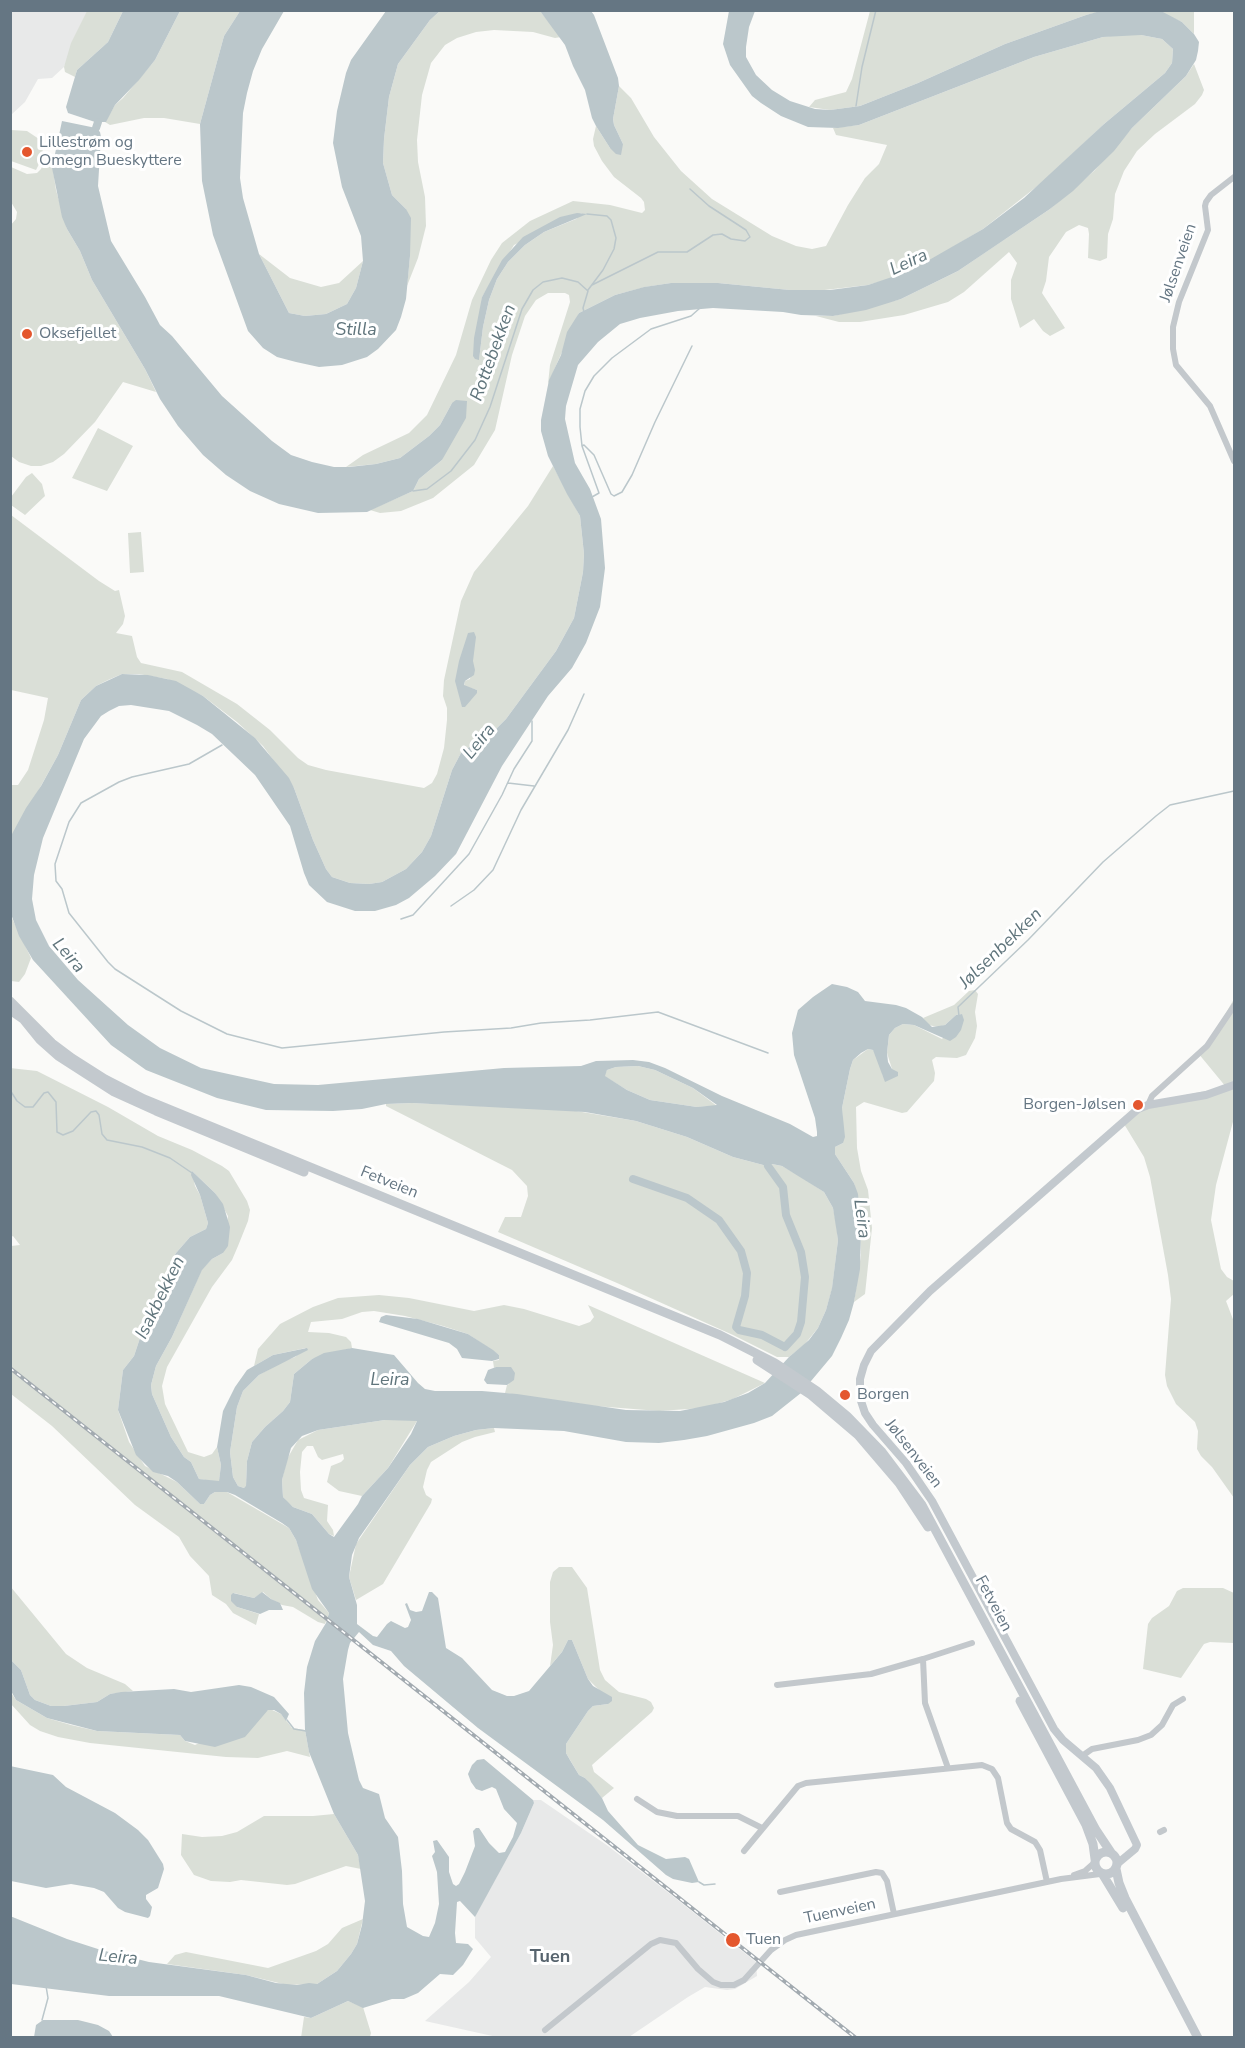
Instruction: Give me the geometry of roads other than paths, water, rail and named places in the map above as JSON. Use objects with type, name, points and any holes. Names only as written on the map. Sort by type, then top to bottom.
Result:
[{"type":"highway","points":[[10,994],[33,1028]]},
{"type":"highway","name":"Fetveien","points":[[10,1001],[68,1064],[141,1105],[773,1365],[847,1416],[878,1447],[922,1505],[1102,1840],[1112,1854]]},
{"type":"highway","name":"Fetveien","points":[[10,1010],[33,1028]]},
{"type":"highway","points":[[10,1017],[33,1028]]},
{"type":"highway","name":"Fetveien","points":[[814,1393],[877,1456],[899,1483],[925,1523],[1082,1817],[1091,1838],[1094,1861]]},
{"type":"highway","points":[[1191,2037],[1120,1901],[1096,1869],[1094,1861],[1102,1852],[1112,1854],[1125,1898],[1198,2037]]},
{"type":"highway","points":[[1102,1874],[1111,1874],[1116,1866]]},
{"type":"main road","points":[[1146,1105],[1206,1095],[1234,1085]]},
{"type":"main road","name":"Jølsenveien","points":[[1132,1851],[1137,1846],[1136,1840],[1110,1788],[1100,1772],[1063,1740],[1054,1729],[932,1501],[906,1463],[868,1419],[861,1403],[860,1379],[871,1351],[930,1291],[1138,1108],[1146,1105]]},
{"type":"main road","points":[[1112,1854],[1132,1851]]},
{"type":"main road","points":[[1116,1866],[1132,1851]]},
{"type":"street","name":"Jølsenveien","points":[[1234,177],[1211,195],[1206,202],[1208,230],[1179,302],[1173,327],[1173,349],[1176,365],[1209,406],[1234,461]]},
{"type":"street","name":"Jølsenveien","points":[[1146,1105],[1207,1046],[1234,1006]]},
{"type":"street","points":[[777,1685],[871,1674],[972,1643]]},
{"type":"street","points":[[923,1659],[925,1703],[948,1768]]},
{"type":"street","points":[[1082,1756],[1094,1748],[1138,1740],[1151,1735],[1162,1725],[1173,1706],[1183,1699]]},
{"type":"street","points":[[744,1851],[798,1786],[806,1783],[978,1765],[994,1771],[999,1782],[1007,1823],[1011,1829],[1035,1842],[1040,1850],[1047,1882]]},
{"type":"street","points":[[637,1799],[657,1812],[677,1816],[738,1816],[762,1828]]},
{"type":"street","name":"Tuenveien","points":[[1061,1879],[1085,1871],[1094,1861]]},
{"type":"street","points":[[780,1892],[876,1872],[882,1873],[887,1881],[894,1914]]},
{"type":"street","name":"Tuenveien","points":[[545,2030],[651,1944],[660,1940],[676,1943],[698,1969],[713,1982],[721,1985],[734,1985],[744,1980],[771,1950],[785,1940],[806,1932],[1061,1879],[1102,1874]]},
{"type":"water","name":"Leira","points":[[1104,10],[1161,11],[1182,22],[1199,42],[1196,60],[1186,76],[1132,128],[1114,151],[1073,191],[958,271],[901,299],[866,310],[833,316],[713,308],[678,311],[620,324],[598,342],[578,365],[566,406],[565,419],[575,463],[590,489],[601,519],[605,568],[600,607],[586,643],[572,668],[548,696],[502,766],[456,854],[409,898],[396,905],[375,911],[355,911],[327,902],[309,885],[290,826],[255,775],[212,734],[197,725],[169,711],[131,705],[119,706],[101,716],[84,739],[43,838],[34,875],[32,899],[36,920],[49,946],[78,980],[128,1025],[160,1048],[201,1068],[274,1084],[318,1085],[504,1068],[581,1066],[596,1061],[633,1060],[649,1062],[665,1068],[722,1096],[790,1124],[813,1137],[817,1136],[815,1118],[794,1055],[792,1033],[798,1010],[813,997],[832,984],[847,987],[858,992],[865,1001],[906,1008],[922,1017],[932,1027],[945,1025],[956,1015],[962,1014],[964,1020],[961,1030],[950,1041],[914,1025],[903,1024],[895,1028],[889,1035],[887,1053],[888,1062],[892,1069],[898,1072],[898,1076],[885,1082],[873,1050],[868,1049],[853,1060],[842,1108],[845,1137],[843,1143],[835,1147],[835,1154],[854,1183],[858,1194],[861,1230],[860,1269],[854,1302],[841,1338],[832,1356],[801,1393],[772,1416],[707,1436],[684,1440],[659,1443],[626,1442],[564,1431],[494,1428],[454,1436],[428,1447],[410,1465],[359,1538],[352,1555],[349,1577],[357,1605],[357,1624],[377,1637],[391,1621],[405,1628],[408,1627],[411,1620],[405,1604],[407,1603],[410,1610],[422,1611],[429,1592],[432,1592],[438,1598],[446,1648],[462,1658],[492,1690],[507,1696],[529,1691],[562,1652],[568,1640],[572,1640],[588,1679],[593,1686],[612,1697],[612,1701],[608,1704],[593,1706],[588,1711],[566,1744],[566,1753],[579,1775],[591,1784],[602,1798],[608,1811],[638,1845],[666,1859],[685,1857],[689,1859],[699,1882],[673,1879],[666,1875],[603,1820],[478,1728],[404,1666],[391,1651],[373,1645],[359,1632],[350,1643],[343,1679],[348,1733],[359,1780],[363,1788],[379,1794],[385,1818],[398,1837],[407,1927],[429,1937],[435,1923],[439,1904],[437,1872],[432,1856],[435,1852],[433,1841],[437,1840],[449,1857],[449,1872],[456,1886],[465,1872],[475,1846],[473,1831],[476,1828],[479,1828],[499,1853],[505,1852],[513,1837],[517,1823],[504,1809],[496,1789],[492,1787],[482,1791],[476,1789],[471,1782],[468,1774],[477,1760],[484,1759],[534,1803],[521,1833],[475,1917],[460,1901],[457,1902],[456,1943],[468,1944],[473,1949],[463,1965],[453,1975],[440,1974],[418,1993],[404,1999],[392,1999],[363,2008],[348,2001],[311,2018],[219,1996],[109,1996],[11,1984],[10,1916],[67,1939],[149,1962],[246,1975],[276,1983],[297,1985],[317,1984],[337,1971],[357,1944],[362,1925],[365,1901],[358,1855],[334,1814],[309,1752],[305,1730],[304,1693],[307,1667],[315,1641],[329,1613],[312,1589],[296,1540],[289,1528],[235,1495],[215,1492],[204,1504],[200,1504],[177,1482],[168,1476],[153,1472],[136,1455],[118,1410],[123,1370],[134,1356],[149,1321],[156,1292],[176,1253],[190,1237],[206,1229],[208,1223],[200,1195],[191,1175],[192,1171],[223,1204],[230,1227],[228,1246],[202,1270],[172,1337],[156,1366],[151,1385],[152,1394],[171,1437],[184,1457],[191,1462],[199,1479],[219,1481],[221,1465],[217,1447],[223,1411],[247,1370],[273,1355],[307,1348],[308,1350],[259,1375],[243,1391],[237,1407],[230,1452],[233,1477],[238,1486],[244,1488],[252,1442],[290,1402],[294,1374],[312,1359],[324,1353],[352,1348],[394,1355],[418,1383],[425,1389],[435,1391],[482,1391],[626,1410],[680,1411],[724,1402],[748,1393],[765,1383],[789,1357],[809,1340],[818,1328],[826,1310],[832,1288],[838,1240],[833,1208],[824,1192],[782,1166],[772,1164],[767,1166],[733,1157],[687,1137],[636,1121],[585,1112],[412,1103],[333,1111],[266,1110],[217,1098],[146,1070],[111,1045],[33,960],[19,936],[11,914],[12,834],[58,755],[81,700],[96,686],[122,674],[148,675],[176,681],[203,696],[255,738],[289,778],[313,840],[332,877],[350,883],[369,884],[382,882],[406,869],[422,852],[431,836],[452,770],[462,751],[488,737],[506,719],[556,651],[574,618],[583,572],[584,554],[580,516],[548,456],[541,431],[541,420],[549,380],[561,355],[567,332],[579,313],[615,295],[671,283],[718,283],[790,290],[830,290],[868,285],[910,271],[983,229],[1024,198],[1104,124],[1165,73],[1172,63],[1173,49],[1162,39],[1141,35],[1103,37],[1034,57],[859,125],[838,128],[808,127],[781,116],[761,103],[752,96],[730,65],[723,44],[729,11],[755,11],[749,27],[746,57],[756,75],[772,90],[790,101],[815,109],[830,110],[860,106],[1005,44]],"holes":[[[638,1066],[655,1070],[693,1088],[717,1105],[697,1107],[650,1100],[627,1090],[605,1076],[607,1070],[616,1067]],[[385,1420],[417,1421],[388,1468],[362,1496],[334,1537],[312,1514],[293,1507],[283,1497],[282,1480],[291,1448],[302,1436],[318,1430]]]},
{"type":"water","points":[[123,11],[180,11],[155,60],[115,105],[106,122],[95,122],[68,113],[66,107],[77,70],[108,42]]},
{"type":"water","name":"Stilla","points":[[240,11],[284,11],[262,49],[247,93],[243,113],[240,178],[243,198],[259,254],[289,313],[305,316],[326,314],[347,304],[356,288],[363,261],[361,236],[342,187],[333,143],[337,111],[351,60],[386,11],[440,11],[430,20],[398,64],[389,97],[383,163],[392,195],[406,209],[411,218],[410,256],[406,299],[396,330],[367,357],[342,365],[319,367],[296,362],[277,357],[263,348],[248,331],[213,235],[202,181],[200,124],[224,36]]},
{"type":"water","points":[[540,11],[591,11],[594,15],[618,78],[619,86],[613,119],[623,144],[621,155],[616,154],[610,148],[596,126],[585,90],[565,45]]},
{"type":"water","points":[[62,121],[96,128],[100,132],[98,186],[111,241],[160,325],[172,336],[222,396],[291,455],[334,467],[376,464],[400,458],[440,425],[452,403],[456,400],[467,401],[466,418],[442,460],[419,479],[413,491],[367,512],[318,513],[279,504],[250,491],[226,475],[203,455],[178,426],[160,399],[145,369],[92,280],[80,251],[67,229],[62,217],[52,168]]},
{"type":"water","points":[[577,213],[587,214],[544,232],[525,245],[508,262],[497,279],[489,300],[479,360],[475,359],[473,356],[474,338],[482,297],[502,260],[523,237],[560,217]]},
{"type":"water","points":[[474,632],[476,637],[473,661],[475,670],[474,675],[465,681],[464,685],[477,690],[477,693],[465,707],[462,707],[455,681],[468,633]]},
{"type":"water","points":[[386,1315],[418,1319],[468,1334],[493,1350],[499,1355],[499,1359],[492,1361],[462,1358],[457,1349],[449,1343],[379,1322],[381,1317]]},
{"type":"water","points":[[496,1367],[511,1367],[515,1373],[514,1380],[507,1385],[487,1384],[484,1380],[488,1370]]},
{"type":"water","points":[[262,1592],[280,1603],[283,1610],[269,1610],[260,1614],[237,1607],[231,1601],[233,1593],[254,1598]]},
{"type":"water","points":[[11,1660],[21,1670],[30,1695],[35,1700],[51,1706],[97,1702],[110,1694],[121,1692],[174,1689],[191,1692],[239,1685],[251,1687],[274,1697],[289,1714],[286,1721],[281,1714],[268,1710],[245,1737],[215,1747],[185,1741],[180,1735],[97,1731],[47,1718],[16,1700],[11,1691]]},
{"type":"water","points":[[10,1766],[53,1775],[66,1787],[115,1813],[148,1840],[164,1869],[158,1888],[146,1895],[152,1907],[148,1918],[125,1912],[118,1908],[104,1892],[94,1888],[71,1884],[46,1888],[11,1881]]},
{"type":"water","points":[[43,2020],[78,2020],[98,2025],[109,2031],[113,2037],[34,2037],[36,2025]]},
{"type":"waterway","points":[[856,106],[862,67],[876,10]]},
{"type":"waterway","points":[[96,128],[98,122]]},
{"type":"waterway","points":[[592,285],[658,252],[687,252],[713,235],[722,234],[731,239],[745,241],[750,237],[746,230],[709,206],[690,189]]},
{"type":"waterway","points":[[587,214],[607,216],[611,220],[616,238],[614,249],[603,270],[588,290]]},
{"type":"waterway","name":"Rottebekken","points":[[413,491],[427,489],[451,471],[475,440],[490,407],[522,309],[533,290],[543,282],[562,278],[578,282],[588,291],[584,312]]},
{"type":"waterway","points":[[592,497],[599,493],[582,446],[580,427],[580,409],[585,391],[594,376],[612,358],[651,329],[691,316],[700,308]]},
{"type":"waterway","points":[[582,446],[584,445],[594,455],[611,494],[614,496],[622,492],[692,346]]},
{"type":"waterway","points":[[451,906],[474,890],[493,870],[521,810],[568,730],[584,694]]},
{"type":"waterway","points":[[401,919],[413,915],[469,854],[514,769],[532,741],[532,721]]},
{"type":"waterway","points":[[222,745],[189,764],[132,777],[81,803],[69,822],[55,864],[56,881],[62,889],[69,913],[108,962],[115,969],[181,1011],[227,1034],[282,1048],[444,1032],[511,1028],[658,1012],[768,1053]]},
{"type":"waterway","points":[[508,783],[534,786]]},
{"type":"waterway","name":"Jølsenbekken","points":[[959,1016],[958,1007],[1028,940],[1103,862],[1156,816],[1170,805],[1234,791]]},
{"type":"waterway","name":"Isakbekken","points":[[10,1090],[17,1101],[25,1107],[33,1107],[44,1093],[48,1092],[56,1102],[57,1132],[63,1135],[73,1131],[91,1112],[96,1111],[99,1115],[102,1134],[107,1140],[142,1147],[170,1158],[192,1173]]},
{"type":"waterway","points":[[768,1166],[783,1187],[786,1215],[801,1252],[805,1277],[801,1322],[797,1334],[785,1347]]},
{"type":"waterway","points":[[633,1179],[687,1198],[719,1220],[741,1251],[747,1273],[745,1296],[736,1327],[739,1330],[762,1335],[785,1347]]},
{"type":"waterway","points":[[287,1720],[294,1729],[306,1731]]},
{"type":"waterway","points":[[699,1882],[704,1885],[715,1884]]},
{"type":"waterway","points":[[42,2020],[48,1998],[46,1986]]},
{"type":"railway","points":[[10,1368],[856,2038]]},
{"type":"place","name":"Lillestrøm og Omegn Bueskyttere","points":[[27,152]]},
{"type":"place","name":"Oksefjellet","points":[[27,334]]},
{"type":"place","name":"Borgen-Jølsen","points":[[1138,1105]]},
{"type":"place","name":"Borgen","points":[[845,1395]]},
{"type":"place","name":"Tuen","points":[[733,1940]]},
{"type":"district","name":"Tuen","points":[[550,1958]]}]
